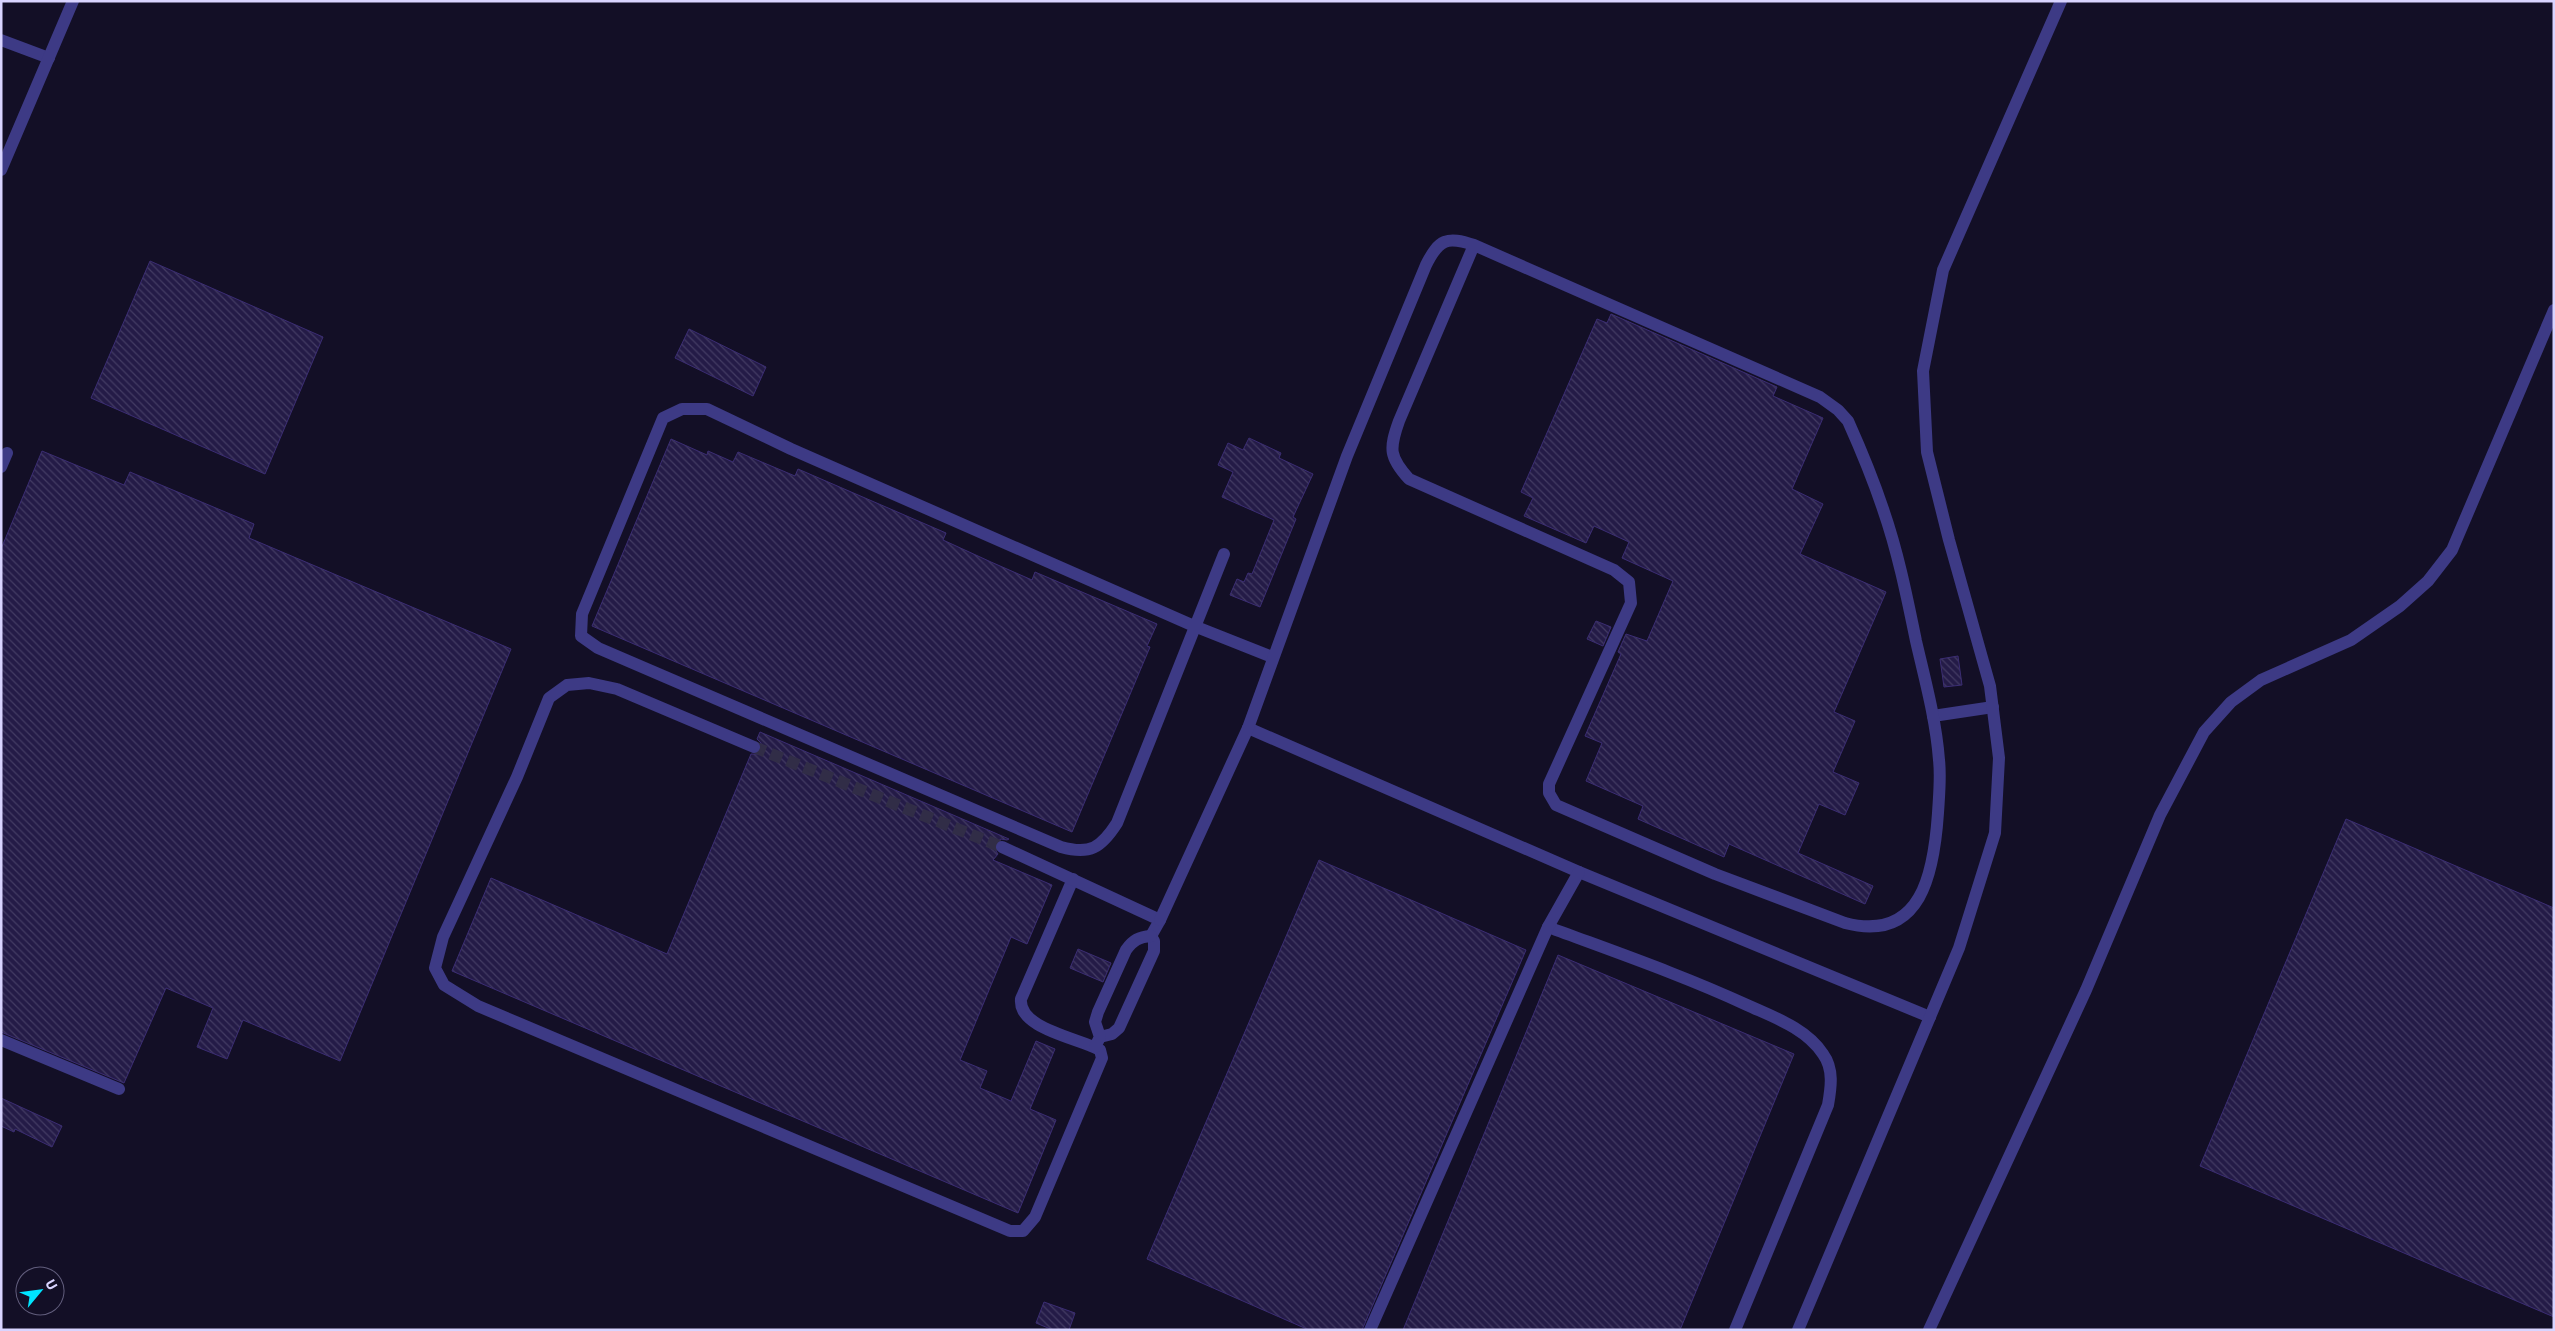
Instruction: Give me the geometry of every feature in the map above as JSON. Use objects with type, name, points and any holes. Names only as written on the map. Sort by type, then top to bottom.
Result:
[{"type":"street","points":[[1,170],[73,1]]},
{"type":"street","points":[[1798,1330],[1959,948],[1995,833],[1999,758],[1990,686],[1949,540],[1927,452],[1923,371],[1943,270],[2061,1]]},
{"type":"street","points":[[1,40],[49,58]]},
{"type":"street","points":[[1151,936],[1248,728],[1272,657],[1347,456],[1426,265],[1434,248],[1442,242],[1450,240],[1474,245],[1820,397],[1838,410],[1848,421],[1884,510],[1902,574],[1933,716],[1940,761],[1936,839],[1930,872],[1917,903],[1901,918],[1885,926],[1864,928],[1715,874],[1556,805],[1549,793],[1549,784],[1631,603],[1629,582],[1614,570],[1409,479],[1392,458],[1392,442],[1399,421],[1474,245]]},
{"type":"street","points":[[1929,1330],[2086,990],[2160,815],[2204,732],[2231,702],[2261,680],[2351,640],[2400,606],[2418,591],[2440,566],[2456,541],[2554,310]]},
{"type":"street","points":[[1224,554],[1194,626],[1117,824],[1106,840],[1093,849],[1078,851],[1061,847],[598,648],[581,636],[582,614],[662,418],[682,409],[707,408],[791,448],[1194,626],[1272,657]]},
{"type":"street","points":[[1,467],[7,453]]},
{"type":"street","points":[[754,746],[618,689],[589,683],[567,685],[550,698],[443,937],[435,968],[444,985],[478,1006],[1010,1231],[1023,1230],[1035,1217],[1102,1058],[1095,1022],[1126,950],[1132,942],[1141,937],[1151,936]]},
{"type":"street","points":[[1933,716],[1993,707]]},
{"type":"street","points":[[1248,728],[1579,872],[1930,1017]]},
{"type":"street","points":[[1002,847],[1160,920]]},
{"type":"street","points":[[1370,1330],[1548,927],[1579,872]]},
{"type":"street","points":[[1073,879],[1020,999],[1022,1013],[1030,1020],[1057,1034],[1098,1042],[1112,1034],[1119,1028],[1154,951],[1154,942],[1151,936]]},
{"type":"street","points":[[1548,927],[1697,982],[1788,1024],[1812,1040],[1824,1054],[1832,1083],[1828,1105],[1735,1330]]},
{"type":"street","points":[[1,1040],[119,1089]]},
{"type":"building","points":[[150,261],[323,337],[265,474],[91,398]]},
{"type":"building","points":[[1611,314],[1777,387],[1773,396],[1823,418],[1792,489],[1823,504],[1800,554],[1886,592],[1834,712],[1855,721],[1833,772],[1859,783],[1845,815],[1819,804],[1798,853],[1873,886],[1865,904],[1729,844],[1724,857],[1638,819],[1643,806],[1586,781],[1602,743],[1585,736],[1621,654],[1618,652],[1626,634],[1647,641],[1673,581],[1622,558],[1629,542],[1594,526],[1586,543],[1524,516],[1533,498],[1521,492],[1597,319],[1607,323]]},
{"type":"building","points":[[689,329],[766,367],[753,396],[675,358]]},
{"type":"building","points":[[1249,438],[1281,453],[1279,458],[1313,474],[1293,517],[1296,519],[1260,607],[1230,595],[1237,579],[1244,582],[1248,573],[1252,574],[1274,520],[1222,497],[1233,472],[1218,465],[1228,443],[1243,450]]},
{"type":"building","points":[[671,439],[707,455],[708,451],[733,462],[738,452],[795,476],[798,469],[946,533],[943,540],[1032,580],[1035,572],[1157,624],[1147,646],[1150,647],[1072,832],[592,626]]},
{"type":"building","points":[[42,451],[124,485],[130,472],[254,524],[249,538],[511,649],[340,1061],[243,1020],[227,1059],[197,1047],[213,1008],[166,988],[124,1083],[1,1032],[1,549]]},
{"type":"building","points":[[1596,621],[1611,627],[1603,646],[1587,639]]},
{"type":"building","points":[[1958,656],[1962,685],[1944,687],[1940,659]]},
{"type":"building","points":[[760,732],[1009,839],[1001,839],[995,843],[994,848],[998,854],[993,860],[1052,885],[1027,944],[1011,937],[960,1060],[987,1071],[980,1088],[1011,1101],[1036,1041],[1055,1049],[1030,1109],[1056,1120],[1018,1213],[452,971],[491,878],[667,954],[751,754],[758,754],[762,750],[761,743],[757,739]]},
{"type":"building","points":[[2346,819],[2554,908],[2554,1317],[2200,1166]]},
{"type":"building","points":[[1319,860],[1526,950],[1362,1330],[1309,1330],[1147,1259]]},
{"type":"building","points":[[1078,949],[1111,963],[1103,982],[1070,968]]},
{"type":"building","points":[[1558,955],[1794,1054],[1680,1330],[1403,1330]]},
{"type":"building","points":[[1,1098],[62,1126],[52,1147],[15,1129],[14,1132],[1,1126]]},
{"type":"building","points":[[1044,1302],[1075,1313],[1069,1330],[1053,1330],[1036,1323]]},
{"type":"tunnel","points":[[754,747],[1002,847]]}]
